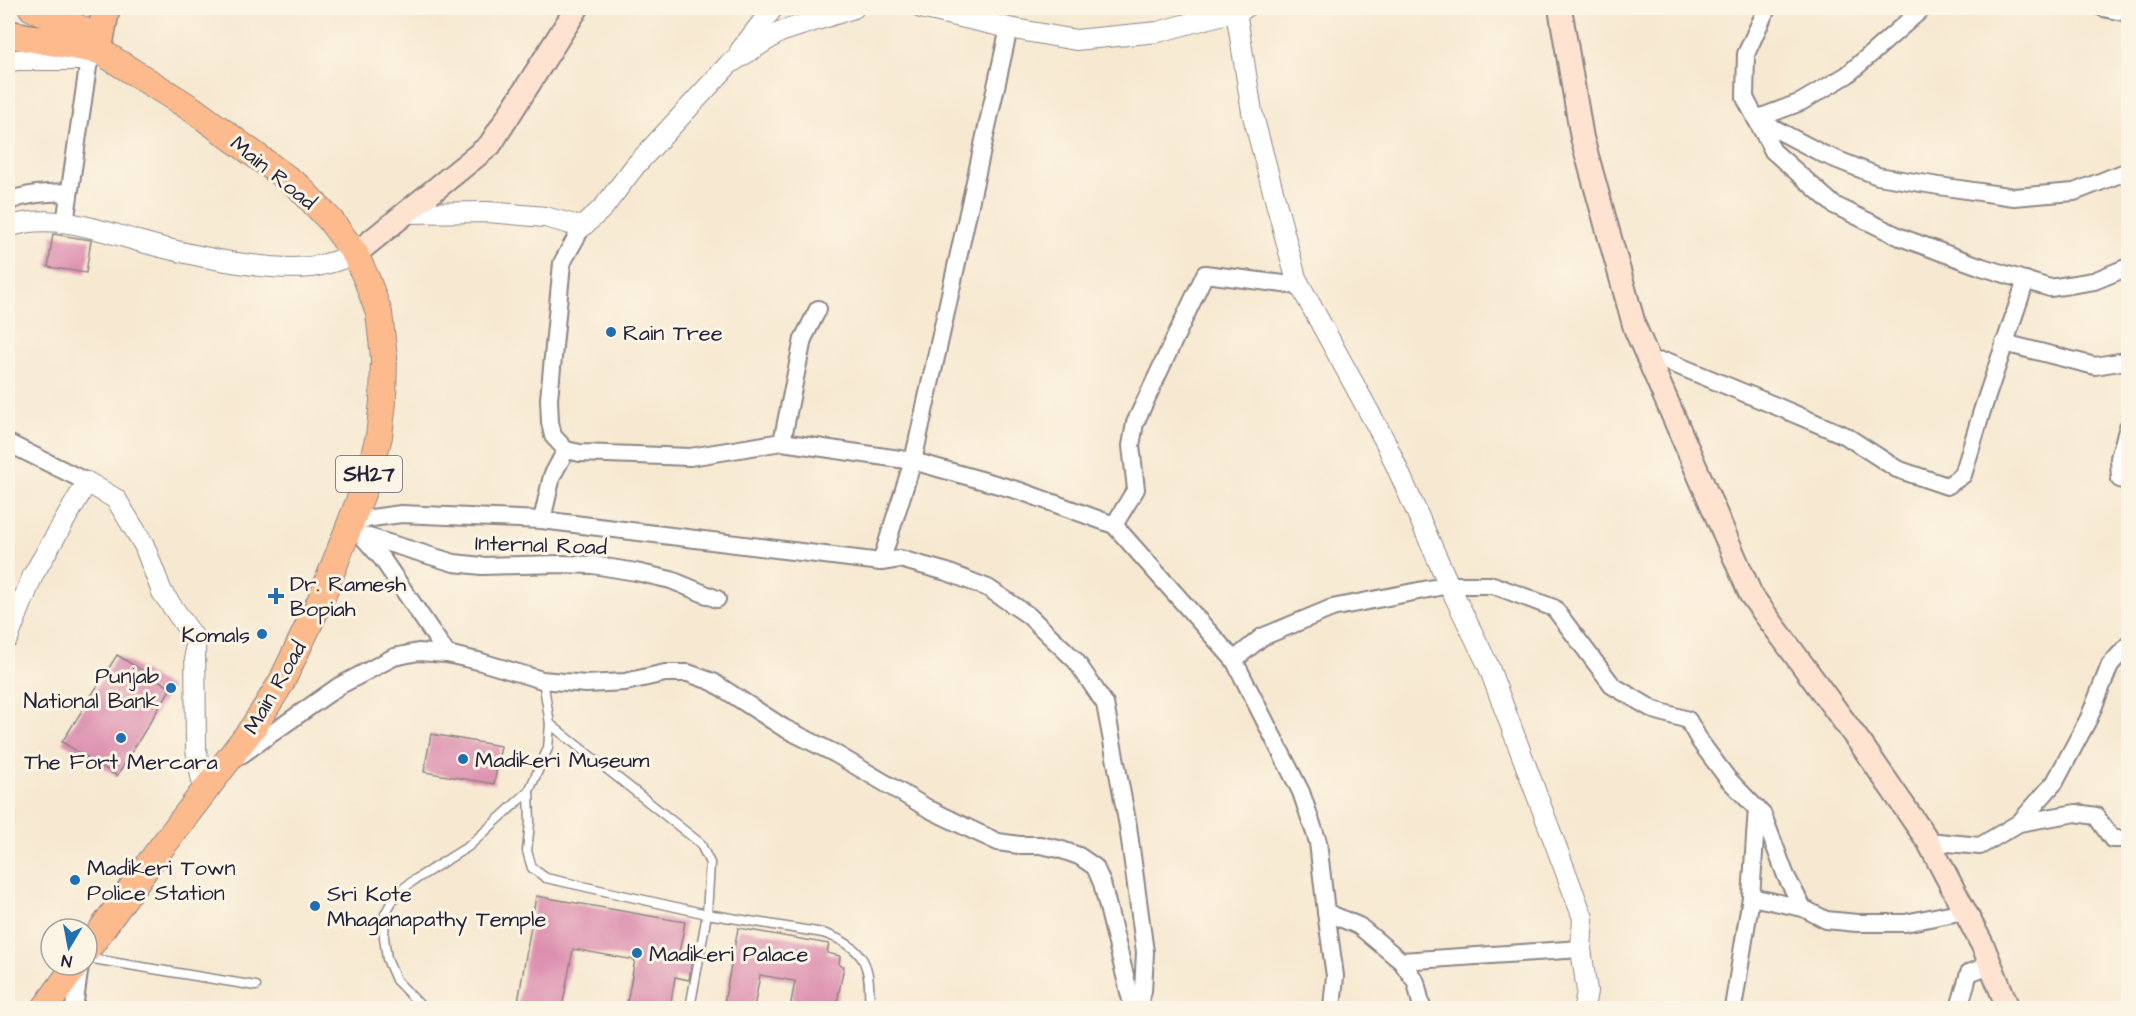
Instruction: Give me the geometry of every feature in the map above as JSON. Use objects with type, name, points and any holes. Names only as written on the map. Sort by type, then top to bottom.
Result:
[{"type":"highway","points":[[8,34],[93,55],[106,8]]},
{"type":"main road","name":"SH27","points":[[32,8],[81,29],[93,55]]},
{"type":"main road","points":[[355,254],[490,145],[577,8]]},
{"type":"main road","points":[[1560,8],[1582,138],[1635,328],[1751,595],[1863,747],[1928,841],[1990,965],[2007,1008]]},
{"type":"main road","name":"Main Road","points":[[93,55],[192,109],[299,187],[331,221],[355,254],[379,313],[384,357],[383,402],[379,436],[356,528],[281,683],[254,726],[99,934]]},
{"type":"main road","points":[[45,1008],[69,977]]},
{"type":"street","points":[[773,8],[729,64],[635,166],[603,208],[582,227],[562,263],[549,399],[553,436],[566,450],[580,453],[690,457],[782,442],[913,461],[1020,491],[1114,525],[1234,660],[1301,792],[1318,842],[1335,976],[1332,1008]]},
{"type":"street","points":[[729,64],[780,32],[854,8]]},
{"type":"street","points":[[921,8],[966,12],[1009,28],[1076,40],[1158,32],[1240,9],[1252,111],[1299,286],[1386,443],[1449,585],[1488,665],[1583,918],[1581,949],[1587,991],[1584,1008]]},
{"type":"street","points":[[1767,8],[1746,54],[1745,98],[1773,151],[1834,205],[1900,237],[1982,267],[2050,288],[2094,280],[2128,267]]},
{"type":"street","points":[[1756,119],[1800,102],[1847,75],[1923,8]]},
{"type":"street","points":[[2103,8],[2128,13]]},
{"type":"street","points":[[881,562],[913,461],[1009,28]]},
{"type":"street","points":[[8,62],[93,55],[65,223]]},
{"type":"street","points":[[1756,119],[1823,154],[1878,176],[2014,197],[2074,192],[2128,171]]},
{"type":"street","points":[[8,202],[41,194],[69,192]]},
{"type":"street","points":[[405,213],[488,212],[544,217],[582,227]]},
{"type":"street","points":[[8,227],[20,223],[49,221],[78,224],[141,242],[208,257],[272,267],[309,267],[334,262],[355,254]]},
{"type":"street","points":[[1114,525],[1136,489],[1131,446],[1134,423],[1205,274],[1299,286]]},
{"type":"street","points":[[1649,361],[1669,362],[1776,406],[1846,436],[1897,469],[1947,486],[1963,475],[2026,280]]},
{"type":"street","points":[[782,442],[803,339],[818,309]]},
{"type":"street","points":[[2004,343],[2095,366],[2128,362]]},
{"type":"street","points":[[2128,427],[2119,458],[2120,479],[2128,482]]},
{"type":"street","points":[[8,443],[116,499],[144,545],[162,592],[195,639],[196,749],[204,792]]},
{"type":"street","points":[[542,520],[552,476],[566,450]]},
{"type":"street","points":[[8,638],[33,575],[87,482]]},
{"type":"street","points":[[447,654],[383,560],[356,528],[401,514],[542,520],[881,562],[900,559],[947,572],[988,588],[1028,615],[1076,661],[1105,704],[1128,826],[1145,952],[1143,991],[1138,1008]]},
{"type":"street","name":"Internal Road","points":[[356,528],[430,558],[454,563],[482,566],[593,565],[671,579],[717,599]]},
{"type":"street","points":[[1234,660],[1262,637],[1332,608],[1449,585],[1493,585],[1554,608],[1613,686],[1654,710],[1688,720],[1701,743],[1728,779],[1763,815],[1786,876],[1803,908]]},
{"type":"street","points":[[1928,841],[1980,846],[2019,822],[2055,782],[2090,718],[2110,665],[2128,645]]},
{"type":"street","points":[[221,770],[313,703],[372,667],[394,657],[418,652],[447,654],[543,680],[586,684],[625,682],[678,672],[699,676],[729,691],[784,728],[834,753],[929,809],[972,830],[998,842],[1040,845],[1059,849],[1079,856],[1095,867],[1102,883],[1133,1008]]},
{"type":"street","points":[[1732,1008],[1751,897],[1757,808]]},
{"type":"street","points":[[2019,822],[2076,813],[2096,816],[2112,839],[2128,839]]},
{"type":"street","points":[[1751,897],[1803,908],[1826,920],[1857,923],[1905,923],[1964,911]]},
{"type":"street","points":[[1326,912],[1359,926],[1401,961],[1416,982],[1422,1008]]},
{"type":"street","points":[[1401,961],[1581,949]]},
{"type":"street","points":[[1959,1008],[1970,973],[1990,965]]},
{"type":"street","points":[[74,1008],[77,977]]},
{"type":"lane","points":[[423,1008],[396,980],[387,959],[384,937],[385,914],[396,894],[413,880],[469,846],[529,791],[548,748],[550,724],[543,680]]},
{"type":"lane","points":[[550,724],[700,843],[710,863],[707,914],[690,1008]]},
{"type":"lane","points":[[529,791],[530,823],[527,851],[532,868],[546,878],[707,914],[823,933],[840,938],[856,949],[865,963],[870,986],[869,1008]]},
{"type":"lane","points":[[99,960],[256,986]]},
{"type":"building","points":[[53,234],[91,240],[86,273],[48,267]]},
{"type":"building","points":[[117,655],[171,688],[117,776],[62,742]]},
{"type":"building","name":"Madikeri Museum","points":[[431,734],[501,746],[494,784],[424,772]]},
{"type":"building","name":"Madikeri Palace","points":[[536,896],[685,922],[678,958],[692,960],[689,980],[675,977],[670,1008],[626,1008],[635,960],[573,949],[562,1008],[517,1008]]},
{"type":"building","points":[[738,928],[829,944],[827,953],[840,956],[839,965],[844,966],[836,1008],[790,1008],[795,981],[760,975],[754,1008],[723,1008]]},
{"type":"place","name":"Rain Tree","points":[[611,332]]},
{"type":"place","name":"Dr. Ramesh Bopiah","points":[[276,596]]},
{"type":"place","name":"Komals","points":[[262,634]]},
{"type":"place","name":"Punjab National Bank","points":[[171,688]]},
{"type":"place","name":"The Fort Mercara","points":[[121,738]]},
{"type":"place","name":"Madikeri Museum","points":[[463,759]]},
{"type":"place","name":"Madikeri Town Police Station","points":[[75,880]]},
{"type":"place","name":"Sri Kote Mhaganapathy Temple","points":[[315,906]]},
{"type":"place","name":"Madikeri Palace","points":[[637,953]]}]
